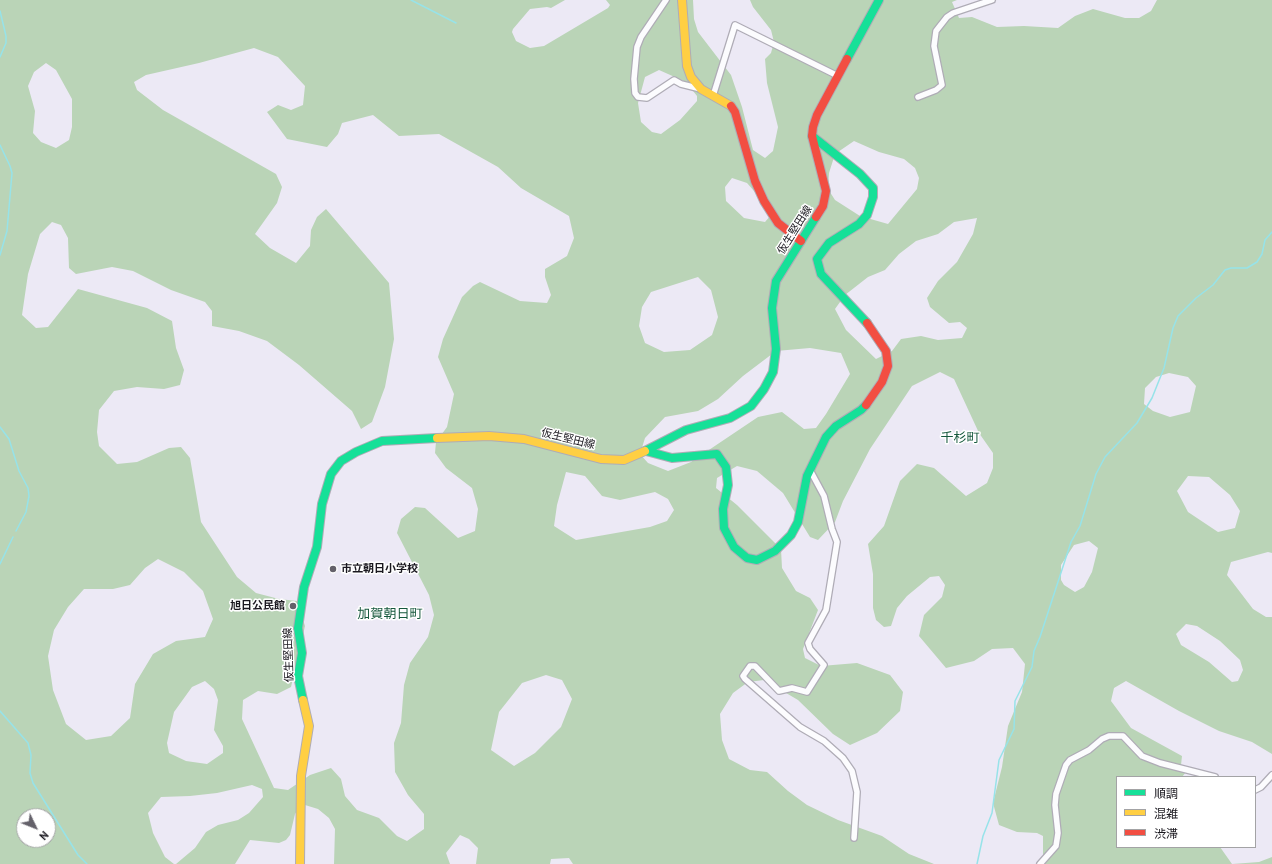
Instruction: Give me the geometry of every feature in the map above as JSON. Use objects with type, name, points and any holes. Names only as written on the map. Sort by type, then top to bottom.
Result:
[{"type":"main road","points":[[682,0],[687,66],[691,78],[702,90],[731,106],[735,112],[755,181],[772,216],[801,241]]},
{"type":"main road","name":"仮生堅田線","points":[[300,864],[299,830],[301,776],[309,726],[298,676],[302,653],[298,622],[304,587],[317,547],[322,504],[330,474],[342,461],[356,452],[382,441],[489,436],[524,439],[601,459],[624,460],[646,451],[686,430],[730,418],[751,406],[764,389],[773,372],[775,361],[773,296],[776,281],[822,206],[826,191],[812,136],[813,127],[817,115],[879,0]]},
{"type":"main road","points":[[646,451],[672,458],[717,454],[726,467],[728,485],[723,509],[724,528],[734,547],[747,558],[758,560],[775,551],[791,534],[798,522],[810,470],[826,437],[836,426],[860,410],[874,396],[882,382],[888,361],[886,351],[876,334],[848,301],[821,274],[818,268],[817,259],[820,253],[830,243],[859,224],[867,215],[873,197],[873,188],[860,174],[812,136]]},
{"type":"street","points":[[666,0],[644,31],[637,47],[634,79],[635,93],[638,98],[647,98],[674,80],[681,84],[702,90]]},
{"type":"street","points":[[918,97],[936,90],[942,85],[934,46],[936,31],[938,28],[953,13],[992,0]]},
{"type":"street","points":[[713,96],[735,25],[838,76]]},
{"type":"street","points":[[810,470],[824,496],[832,529],[838,542],[826,610],[808,643],[810,650],[824,665],[807,692],[792,688],[779,691],[755,666],[750,666],[743,676],[800,727],[824,741],[844,758],[852,771],[857,792],[854,838]]},
{"type":"street","points":[[1040,864],[1056,846],[1058,833],[1055,805],[1056,794],[1066,765],[1070,760],[1089,750],[1102,739],[1109,736],[1124,736],[1142,756],[1166,765],[1211,776]]},
{"type":"street","points":[[1256,790],[1262,787],[1272,775]]},
{"type":"green space","points":[[0,0],[565,0],[551,8],[530,9],[513,29],[512,32],[516,41],[530,48],[544,46],[608,8],[610,5],[606,0],[693,0],[694,19],[698,32],[731,75],[742,107],[753,150],[765,158],[773,151],[778,127],[767,83],[765,59],[771,53],[774,42],[771,30],[753,7],[750,0],[957,0],[952,2],[959,18],[972,17],[997,27],[1024,26],[1058,28],[1075,16],[1093,9],[1125,18],[1139,18],[1151,11],[1157,0],[1272,0],[1272,553],[1268,552],[1231,562],[1227,575],[1253,609],[1266,617],[1272,617],[1272,754],[1252,742],[1219,731],[1179,711],[1126,681],[1114,688],[1111,701],[1131,728],[1182,756],[1181,765],[1186,772],[1183,776],[1116,776],[1116,848],[1221,848],[1232,864],[1043,864],[1043,836],[1037,833],[1017,832],[999,825],[993,803],[1002,767],[1008,726],[1022,692],[1025,664],[1013,648],[992,649],[974,661],[946,668],[919,636],[924,615],[942,597],[945,585],[939,576],[930,577],[907,596],[897,608],[891,626],[884,627],[876,620],[873,608],[873,574],[868,544],[884,526],[900,481],[917,464],[934,468],[966,496],[987,483],[993,468],[993,453],[979,433],[954,379],[940,372],[912,386],[870,449],[843,501],[835,522],[818,540],[810,537],[783,493],[757,471],[737,466],[717,478],[716,488],[737,505],[781,549],[782,568],[796,591],[810,598],[818,610],[803,649],[805,658],[821,666],[857,663],[890,675],[903,692],[900,711],[877,733],[850,745],[833,734],[798,700],[764,680],[748,682],[733,693],[720,714],[722,740],[729,759],[750,770],[767,772],[788,791],[807,805],[838,820],[882,836],[909,854],[934,864],[573,864],[569,858],[551,859],[550,864],[476,864],[478,848],[469,839],[460,835],[446,853],[450,864],[334,864],[335,829],[329,818],[318,809],[305,805],[299,808],[295,814],[290,835],[286,840],[279,843],[250,840],[235,864],[176,864],[195,848],[206,832],[218,825],[238,820],[249,813],[263,797],[262,789],[252,785],[217,793],[161,797],[148,813],[153,833],[165,857],[174,864],[0,864]],"holes":[[[254,48],[278,57],[305,86],[303,105],[291,110],[278,105],[267,112],[287,139],[327,147],[338,134],[342,123],[373,115],[399,136],[439,134],[498,167],[521,188],[569,216],[574,238],[567,256],[545,269],[545,277],[551,295],[547,303],[520,301],[480,282],[473,286],[462,297],[443,339],[438,357],[454,394],[447,427],[436,442],[435,453],[446,468],[472,488],[478,509],[475,531],[458,538],[425,508],[415,507],[401,519],[397,533],[429,595],[434,615],[428,637],[410,663],[404,685],[401,723],[394,743],[395,772],[408,795],[424,814],[424,829],[407,841],[397,836],[379,818],[357,810],[345,796],[341,779],[331,768],[310,775],[288,790],[274,788],[242,719],[243,700],[258,691],[277,694],[291,687],[305,626],[297,601],[279,599],[256,593],[237,577],[201,522],[190,458],[181,447],[169,448],[137,462],[117,464],[99,446],[97,432],[99,410],[114,391],[137,387],[164,389],[180,385],[184,370],[176,348],[172,321],[147,308],[78,289],[48,327],[36,328],[22,315],[28,274],[40,234],[52,222],[61,225],[68,238],[69,268],[76,274],[112,267],[133,271],[171,290],[205,302],[212,311],[212,326],[239,331],[267,341],[299,365],[352,411],[361,429],[372,422],[385,387],[394,339],[389,283],[326,209],[317,217],[311,230],[310,246],[296,263],[270,248],[255,234],[277,203],[282,187],[276,174],[163,110],[137,90],[134,82],[146,75],[199,63]],[[46,63],[56,70],[72,99],[72,127],[69,140],[56,148],[41,142],[33,133],[35,111],[28,86],[34,72]],[[659,70],[686,82],[697,96],[697,101],[680,120],[661,134],[652,132],[641,122],[638,103],[645,77]],[[854,141],[879,152],[904,159],[915,168],[919,178],[917,189],[888,224],[860,216],[835,200],[828,189],[829,173],[835,154]],[[732,178],[747,183],[768,207],[771,215],[765,222],[744,218],[726,201],[725,187]],[[977,218],[973,234],[957,262],[938,281],[927,298],[930,307],[949,323],[960,322],[967,328],[962,338],[938,340],[921,336],[901,339],[892,351],[876,359],[846,330],[835,309],[845,295],[868,277],[885,270],[899,254],[916,241],[938,234],[954,222]],[[698,277],[711,290],[718,317],[712,335],[690,350],[664,352],[645,343],[639,326],[642,307],[651,292]],[[810,348],[841,353],[850,374],[816,428],[804,429],[782,412],[758,417],[691,462],[668,471],[648,463],[640,454],[645,438],[665,417],[698,411],[718,399],[743,376],[776,351]],[[1169,373],[1188,377],[1196,386],[1190,412],[1170,417],[1153,411],[1144,404],[1145,388],[1156,377]],[[566,472],[585,476],[602,496],[620,500],[655,492],[668,499],[674,510],[667,521],[650,527],[576,540],[554,526],[557,505]],[[1188,476],[1209,477],[1230,495],[1240,511],[1235,528],[1218,532],[1188,512],[1177,491]],[[1089,541],[1098,548],[1092,572],[1084,587],[1075,592],[1064,585],[1061,580],[1061,565],[1074,545]],[[158,559],[184,572],[203,591],[213,619],[205,637],[176,641],[153,654],[135,684],[130,718],[111,736],[86,740],[66,724],[53,690],[48,656],[54,630],[68,607],[84,589],[113,589],[130,585],[145,568]],[[1186,624],[1197,626],[1220,641],[1240,660],[1243,670],[1238,681],[1232,682],[1209,662],[1181,645],[1176,634]],[[546,675],[562,680],[572,699],[561,727],[535,753],[514,766],[491,750],[499,712],[522,683]],[[205,681],[214,689],[218,700],[214,730],[223,746],[223,753],[207,764],[186,761],[169,753],[167,743],[174,712],[192,687]]]},
{"type":"green space","points":[[1272,857],[1272,864],[1232,864],[1259,862]]},
{"type":"waterway","points":[[411,0],[456,23]]},
{"type":"waterway","points":[[0,11],[6,36],[6,43],[0,57]]},
{"type":"waterway","points":[[0,145],[12,173],[7,231],[0,255]]},
{"type":"waterway","points":[[977,864],[983,836],[992,813],[999,760],[1014,729],[1015,701],[1032,667],[1034,651],[1071,542],[1080,526],[1096,474],[1105,457],[1137,423],[1152,398],[1164,368],[1173,328],[1178,316],[1196,298],[1213,285],[1225,270],[1231,268],[1247,268],[1257,262],[1262,254],[1265,240],[1272,232]]},
{"type":"waterway","points":[[0,427],[9,439],[19,471],[28,488],[29,496],[26,512],[16,531]]},
{"type":"waterway","points":[[0,564],[13,537]]},
{"type":"waterway","points":[[0,711],[28,743],[31,755],[30,773],[33,783],[78,855],[87,864]]},
{"type":"traffic: fast","points":[[847,59],[879,0]]},
{"type":"traffic: fast","points":[[812,136],[860,174],[873,188],[873,197],[867,215],[859,224],[829,243],[817,259],[821,274],[867,323]]},
{"type":"traffic: fast","points":[[645,451],[686,430],[730,418],[751,406],[764,389],[773,372],[776,349],[772,308],[776,281],[816,217]]},
{"type":"traffic: fast","points":[[646,451],[672,458],[717,454],[726,467],[728,485],[723,509],[724,528],[734,547],[747,558],[757,560],[775,551],[791,535],[798,522],[807,476],[826,437],[836,426],[861,410],[866,405]]},
{"type":"traffic: fast","points":[[303,700],[298,676],[302,653],[298,628],[304,587],[317,547],[322,504],[331,474],[341,461],[356,452],[382,441],[437,438]]},
{"type":"traffic: slow","points":[[682,0],[687,66],[691,77],[701,89],[731,106]]},
{"type":"traffic: slow","points":[[437,438],[489,436],[524,439],[601,459],[624,460],[645,451]]},
{"type":"traffic: slow","points":[[300,864],[301,776],[309,726],[303,700]]},
{"type":"traffic: jam","points":[[816,217],[823,206],[826,191],[812,136],[813,127],[817,115],[847,59]]},
{"type":"traffic: jam","points":[[731,106],[735,112],[755,181],[764,201],[778,223],[801,241]]},
{"type":"traffic: jam","points":[[866,405],[882,382],[888,366],[886,351],[867,323]]},
{"type":"place","name":"市立朝日小学校","points":[[333,569]]},
{"type":"place","name":"旭日公民館","points":[[293,606]]},
{"type":"district","name":"千杉町","points":[[960,438]]},
{"type":"district","name":"加賀朝日町","points":[[390,614]]}]
